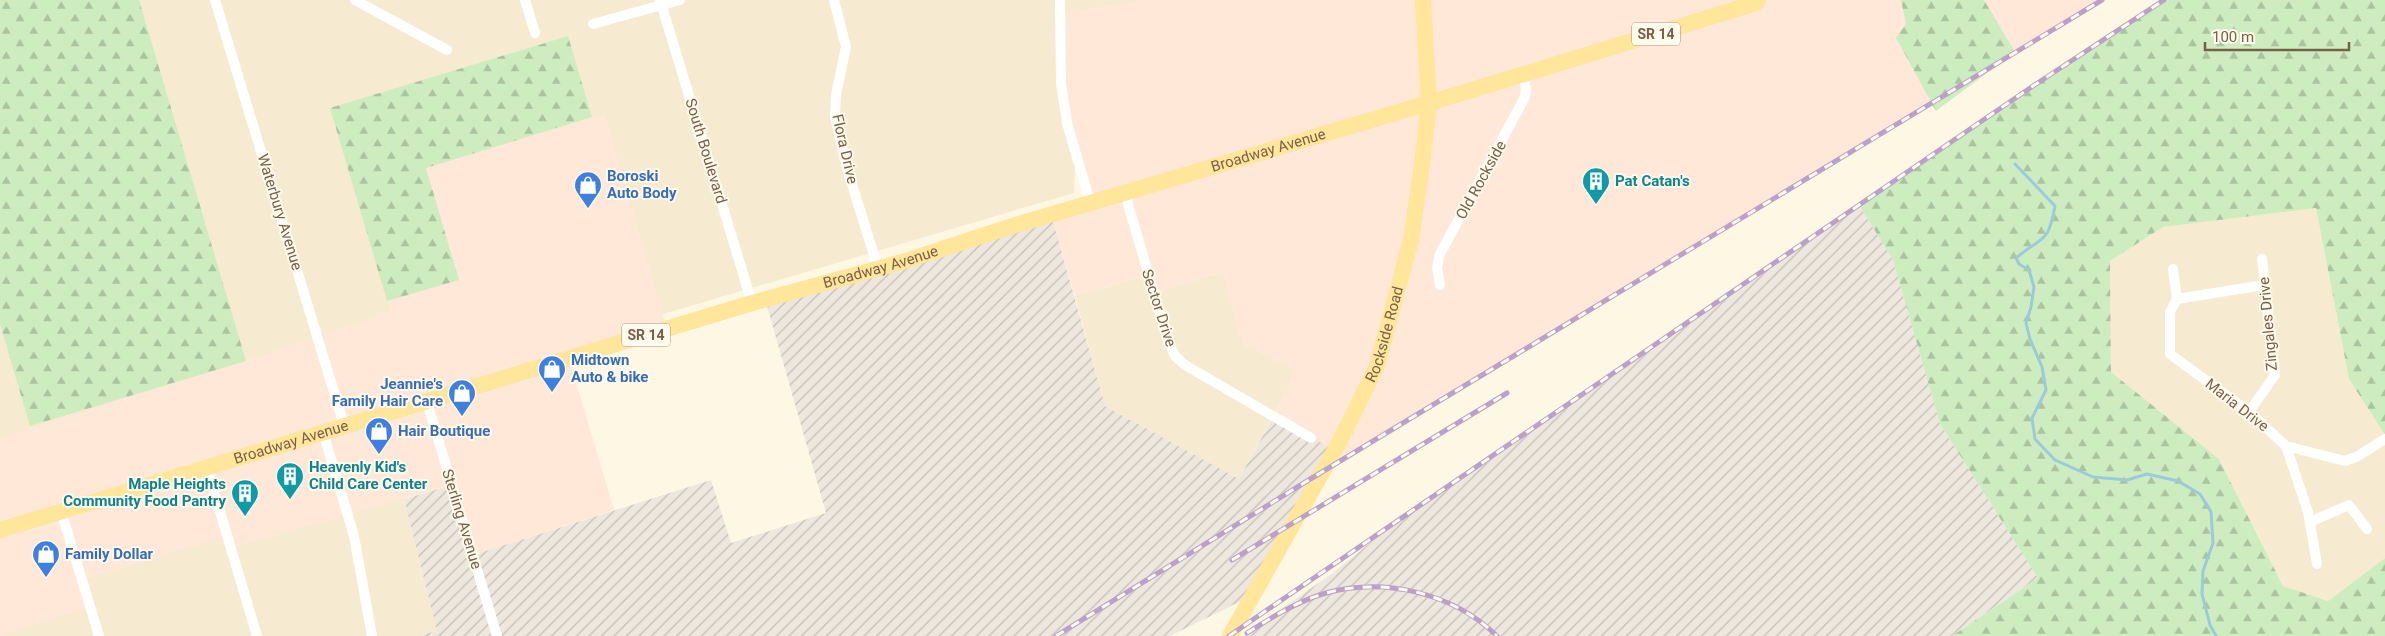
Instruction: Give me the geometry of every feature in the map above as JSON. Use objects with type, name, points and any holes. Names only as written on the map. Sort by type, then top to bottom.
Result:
[{"type":"main road","name":"Rockside Road","points":[[1230,636],[1341,439],[1377,366],[1411,240],[1429,103],[1424,0]]},
{"type":"main road","name":"Broadway Avenue","points":[[0,530],[752,303],[878,268],[1090,202],[1125,194],[1429,103],[1756,3],[1758,0]]},
{"type":"street","name":"Waterbury Avenue","points":[[215,0],[344,425]]},
{"type":"street","points":[[355,0],[447,50]]},
{"type":"street","points":[[525,0],[535,33]]},
{"type":"street","points":[[593,24],[661,3],[680,0]]},
{"type":"street","name":"Flora Drive","points":[[834,0],[846,47],[836,94],[835,117],[847,168],[878,268]]},
{"type":"street","points":[[1060,0],[1061,83],[1066,115],[1090,202]]},
{"type":"street","name":"South Boulevard","points":[[661,3],[752,303]]},
{"type":"street","name":"Old Rockside","points":[[1440,286],[1437,267],[1440,254],[1521,103],[1526,90],[1523,74]]},
{"type":"street","name":"Sector Drive","points":[[1125,194],[1168,341],[1175,356],[1185,365],[1310,438]]},
{"type":"street","name":"Zingales Drive","points":[[2249,412],[2275,375],[2262,259]]},
{"type":"street","name":"Maria Drive","points":[[2173,270],[2176,299],[2170,312],[2170,354],[2249,412],[2286,446],[2344,461],[2358,456],[2385,439]]},
{"type":"street","points":[[2176,299],[2264,285]]},
{"type":"street","name":"Sterling Avenue","points":[[427,402],[496,636]]},
{"type":"street","points":[[323,432],[354,536],[372,636]]},
{"type":"street","points":[[2286,446],[2310,522],[2317,564]]},
{"type":"street","points":[[207,468],[257,636]]},
{"type":"street","points":[[2310,522],[2349,505],[2368,529]]},
{"type":"street","points":[[61,511],[99,636]]},
{"type":"shaded area","points":[[0,0],[1150,0],[1080,15],[1074,193],[412,388],[404,500],[437,631],[415,636],[0,636]]},
{"type":"shaded area","points":[[1142,0],[2104,0],[1326,470],[1273,417],[1296,371],[1243,344],[1223,272],[1154,293],[1148,275],[1075,296],[1051,214],[1089,202],[1067,123],[1060,14]]},
{"type":"shaded area","points":[[605,115],[667,329],[569,359],[614,510],[473,555],[451,485],[231,548],[227,536],[82,580],[90,607],[0,636],[0,438],[246,361],[390,312],[387,301],[458,280],[425,168]]},
{"type":"shaded area","points":[[1859,205],[1893,260],[1940,424],[2038,578],[1952,636],[1242,636],[1330,575],[1396,522]]},
{"type":"shaded area","points":[[2316,208],[2349,379],[2385,435],[2385,558],[2328,601],[2283,586],[2219,459],[2111,372],[2110,261],[2163,227]]},
{"type":"shaded area","points":[[1051,214],[1105,406],[1239,479],[1273,417],[1335,450],[1243,600],[1170,636],[415,636],[437,631],[404,499],[452,485],[473,555],[711,480],[731,543],[826,513],[765,299]]},
{"type":"shaded area","points":[[1223,272],[1243,344],[1297,371],[1239,479],[1105,406],[1075,296],[1149,275],[1154,293]]},
{"type":"green space","points":[[0,0],[139,0],[246,361],[30,426],[0,324]]},
{"type":"green space","points":[[1901,0],[1984,0],[2015,52],[1936,111],[1896,38],[1906,24]]},
{"type":"green space","points":[[2164,0],[2385,0],[2385,435],[2349,379],[2316,208],[2163,227],[2110,261],[2111,372],[2219,459],[2283,586],[2328,601],[2385,558],[2385,636],[1952,636],[2038,578],[1940,424],[1893,260],[1859,205],[2079,55]]},
{"type":"green space","points":[[568,36],[592,117],[426,168],[459,280],[387,301],[330,108]]},
{"type":"waterway","points":[[2015,164],[2055,206],[2047,234],[2016,258],[2019,264],[2029,270],[2034,287],[2026,323],[2030,339],[2042,367],[2046,390],[2032,418],[2035,439],[2055,460],[2093,477],[2127,480],[2147,474],[2178,481],[2200,494],[2211,512],[2213,543],[2203,571],[2202,594],[2210,625],[2216,636]]},
{"type":"railway","points":[[1056,636],[1312,478],[2102,0]]},
{"type":"railway","points":[[1229,636],[2033,86],[2164,0]]},
{"type":"railway","points":[[1232,560],[1507,393]]},
{"type":"railway","points":[[1247,633],[1305,600],[1348,588],[1371,587],[1417,592],[1439,599],[1479,621],[1497,636]]},
{"type":"place","name":"Pat Catan's","points":[[1596,205]]},
{"type":"place","name":"Boroski Auto Body","points":[[588,209]]},
{"type":"place","name":"Midtown Auto & bike","points":[[552,393]]},
{"type":"place","name":"Jeannie's Family Hair Care","points":[[462,417]]},
{"type":"place","name":"Hair Boutique","points":[[379,455]]},
{"type":"place","name":"Heavenly Kid's Child Care Center","points":[[290,500]]},
{"type":"place","name":"Maple Heights Community Food Pantry","points":[[245,517]]},
{"type":"place","name":"Family Dollar","points":[[46,578]]}]
